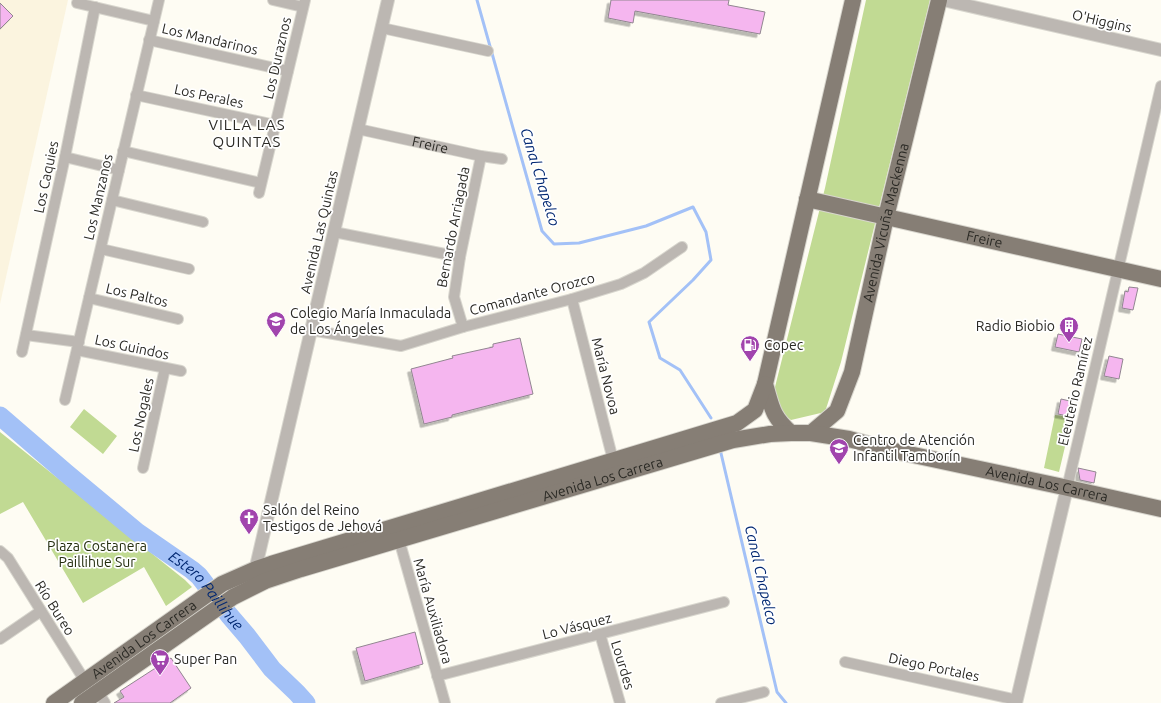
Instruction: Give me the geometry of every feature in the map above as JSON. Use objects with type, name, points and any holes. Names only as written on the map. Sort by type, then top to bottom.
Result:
[{"type":"main road","points":[[791,433],[777,419],[772,410],[765,384],[854,0]]},
{"type":"main road","name":"Avenida Vicuña Mackenna","points":[[811,433],[838,411],[852,372],[886,217],[939,0]]},
{"type":"main road","name":"Freire","points":[[807,199],[1161,279]]},
{"type":"main road","name":"Avenida Los Carrera","points":[[82,703],[102,697],[206,616],[233,597],[252,587],[397,533],[613,460],[737,423],[755,410],[765,384]]},
{"type":"main road","name":"Avenida Los Carrera","points":[[54,703],[222,584],[256,569],[397,533],[733,440],[770,434],[791,433],[811,433],[849,439],[890,450],[1161,509]]},
{"type":"street","name":"Los Manzanos","points":[[65,400],[159,0]]},
{"type":"street","points":[[273,0],[304,4]]},
{"type":"street","name":"O'Higgins","points":[[943,0],[1161,50]]},
{"type":"street","name":"Los Mandarinos","points":[[77,3],[154,21]]},
{"type":"street","name":"Avenida Las Quintas","points":[[252,587],[358,129],[382,28],[390,3]]},
{"type":"street","name":"Los Duraznos","points":[[123,152],[260,188],[304,4]]},
{"type":"street","name":"Los Caquies","points":[[22,352],[95,8]]},
{"type":"street","points":[[382,28],[488,51]]},
{"type":"street","name":"Los Mandarinos","points":[[149,40],[288,71]]},
{"type":"street","name":"Eleuterio Ramírez","points":[[1016,701],[1119,270],[1161,86]]},
{"type":"street","name":"Los Perales","points":[[136,95],[275,125]]},
{"type":"street","name":"Freire","points":[[358,129],[481,156],[502,159]]},
{"type":"street","name":"Bernardo Arriagada","points":[[463,327],[454,297],[460,257],[481,156]]},
{"type":"street","points":[[64,157],[119,170]]},
{"type":"street","points":[[112,200],[203,222]]},
{"type":"street","points":[[334,232],[460,257]]},
{"type":"street","name":"Comandante Orozco","points":[[311,330],[401,346],[463,327],[572,299],[621,284],[644,273],[682,247]]},
{"type":"street","points":[[100,249],[189,270]]},
{"type":"street","name":"Los Paltos","points":[[89,298],[178,319]]},
{"type":"street","name":"María Novoa","points":[[572,299],[613,460]]},
{"type":"street","name":"Los Guindos","points":[[26,335],[181,371]]},
{"type":"street","name":"Los Nogales","points":[[143,468],[165,368]]},
{"type":"street","name":"María Auxiliadora","points":[[397,533],[445,703]]},
{"type":"street","name":"Río Bureo","points":[[0,551],[8,558],[85,681]]},
{"type":"street","name":"Lo Vásquez","points":[[437,676],[724,602]]},
{"type":"street","points":[[0,639],[40,611]]},
{"type":"street","name":"Lourdes","points":[[600,634],[620,703]]},
{"type":"street","name":"Diego Portales","points":[[845,662],[1016,701]]},
{"type":"street","points":[[721,703],[764,692]]},
{"type":"shaded area","points":[[0,0],[68,0],[0,304]]},
{"type":"green space","points":[[866,0],[930,0],[841,362],[825,412],[791,420],[775,408],[774,391],[825,188]]},
{"type":"green space","points":[[84,409],[117,436],[103,454],[70,427]]},
{"type":"green space","points":[[1055,415],[1072,417],[1059,472],[1044,468]]},
{"type":"green space","name":"Plaza Costanera Paillihue Sur","points":[[0,432],[192,587],[166,606],[144,567],[83,603],[23,502],[0,514]]},
{"type":"building","points":[[611,0],[729,0],[728,5],[765,12],[760,34],[635,11],[633,23],[608,18]]},
{"type":"building","points":[[0,3],[13,16],[0,29]]},
{"type":"building","points":[[1129,287],[1138,288],[1133,310],[1122,308],[1125,291],[1128,292]]},
{"type":"building","name":"Radio Biobio","points":[[1058,334],[1082,339],[1079,352],[1055,347]]},
{"type":"building","points":[[520,338],[533,394],[452,415],[452,417],[424,424],[411,369],[453,358],[452,356],[493,347],[493,344]]},
{"type":"building","points":[[1109,356],[1123,359],[1119,379],[1104,376]]},
{"type":"building","points":[[1061,399],[1070,401],[1068,416],[1058,414]]},
{"type":"building","points":[[1078,468],[1096,472],[1094,483],[1080,480]]},
{"type":"building","points":[[415,632],[423,664],[365,681],[356,648]]},
{"type":"building","points":[[171,658],[191,688],[170,703],[114,703],[124,697],[120,691]]},
{"type":"waterway","name":"Canal Chapelco","points":[[477,0],[542,231],[554,244],[579,243],[646,226],[693,207],[706,232],[711,260],[693,280],[649,322],[660,358],[680,370],[711,418]]},
{"type":"waterway","name":"Estero Paillihue","points":[[0,416],[137,532],[199,576],[272,669],[306,703]]},
{"type":"waterway","name":"Canal Chapelco","points":[[720,449],[777,692],[786,703]]},
{"type":"place","name":"Colegio María Inmaculada de Los Ángeles","points":[[276,338]]},
{"type":"place","name":"Radio Biobio","points":[[1069,343]]},
{"type":"place","name":"Copec","points":[[750,362]]},
{"type":"place","name":"Centro de Atención Infantil Tamborín","points":[[839,465]]},
{"type":"place","name":"Salón del Reino Testigos de Jehová","points":[[249,535]]},
{"type":"place","name":"Super Pan","points":[[160,676]]},
{"type":"district","name":"VILLA LAS QUINTAS","points":[[247,134]]}]
